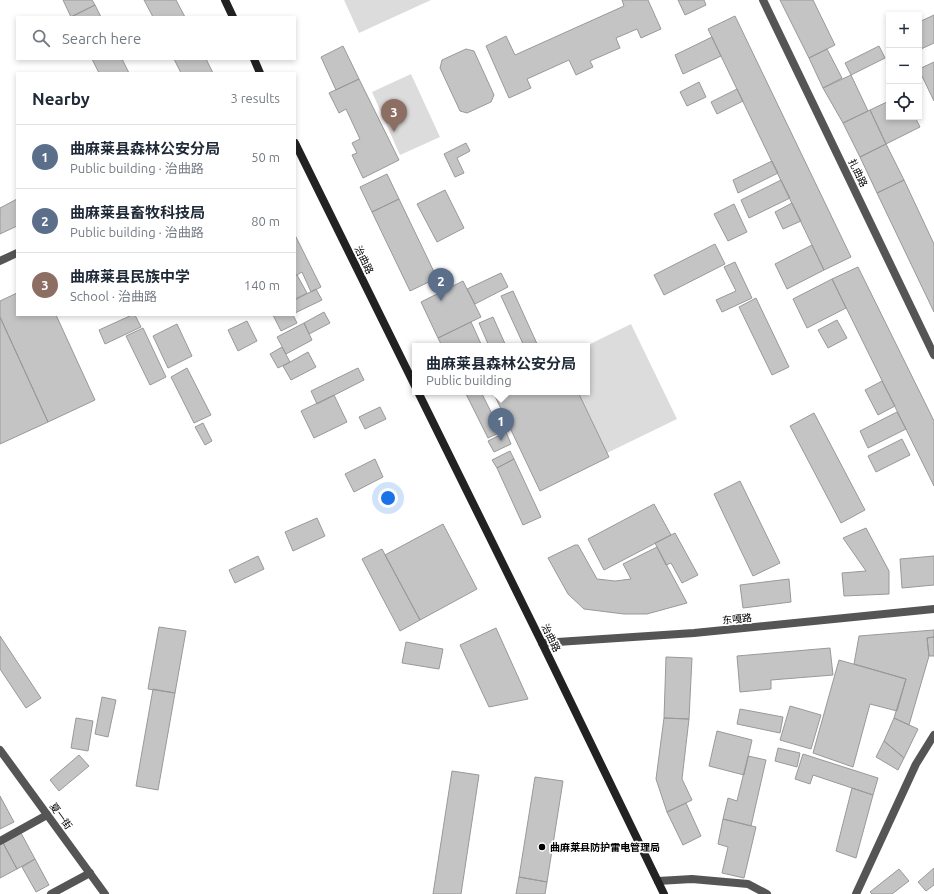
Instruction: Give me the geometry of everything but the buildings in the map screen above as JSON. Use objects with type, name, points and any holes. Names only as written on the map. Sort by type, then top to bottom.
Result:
[{"type":"main road","points":[[225,0],[233,16]]},
{"type":"main road","points":[[254,60],[260,72]]},
{"type":"main road","name":"治曲路","points":[[296,145],[412,380]]},
{"type":"main road","name":"治曲路","points":[[419,395],[664,894]]},
{"type":"street","name":"扎曲路","points":[[763,0],[934,355]]},
{"type":"street","points":[[0,261],[16,253]]},
{"type":"street","name":"东嘎路","points":[[542,643],[694,634],[934,609]]},
{"type":"street","points":[[856,894],[916,764],[934,735]]},
{"type":"street","name":"夏一街","points":[[0,750],[3,758],[48,815],[105,894]]},
{"type":"street","points":[[0,841],[48,815]]},
{"type":"street","points":[[51,894],[90,873]]},
{"type":"street","points":[[658,881],[692,879],[748,884],[767,894]]},
{"type":"shaded area","points":[[344,0],[431,0],[359,33]]},
{"type":"shaded area","points":[[411,74],[440,137],[400,155],[372,92]]},
{"type":"shaded area","points":[[631,324],[677,419],[607,453],[579,395],[590,395],[590,344]]},
{"type":"place","name":"曲麻莱县民族中学","points":[[394,132]]},
{"type":"place","name":"曲麻莱县畜牧科技局","points":[[441,301]]},
{"type":"place","name":"曲麻莱县森林公安分局","points":[[501,441]]},
{"type":"place","name":"曲麻莱县防护雷电管理局","points":[[542,847]]}]
